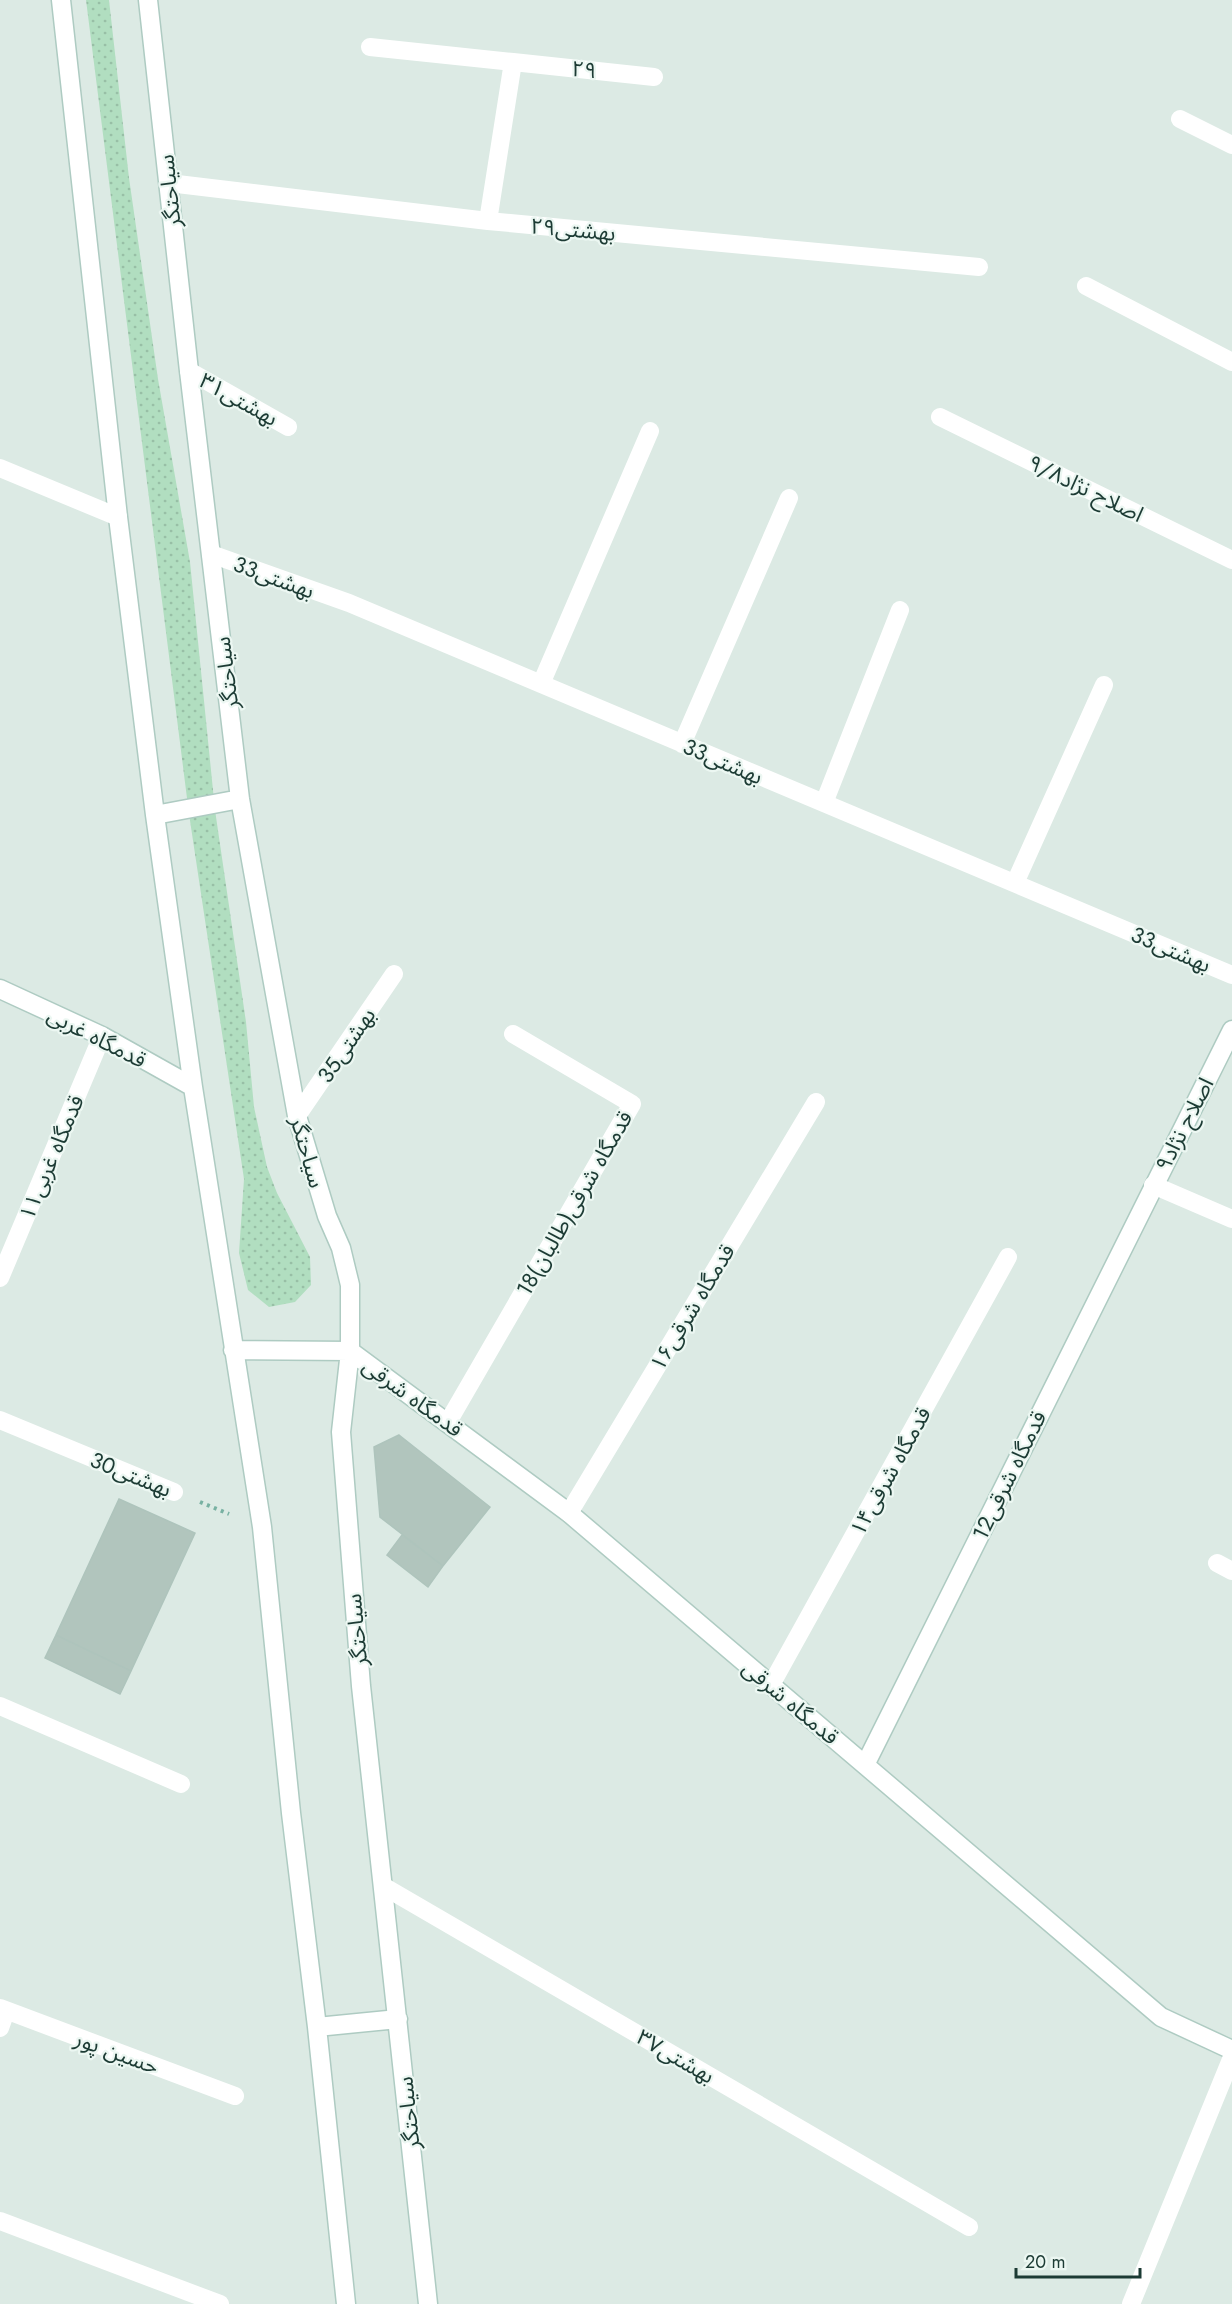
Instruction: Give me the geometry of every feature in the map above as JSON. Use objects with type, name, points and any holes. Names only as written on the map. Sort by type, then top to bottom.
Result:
[{"type":"main road","points":[[62,0],[118,517],[155,815],[193,1088],[262,1527],[291,1812],[317,2027],[346,2304]]},
{"type":"main road","name":"سیاحتگر","points":[[148,0],[240,799],[297,1116],[327,1216],[341,1248],[350,1285],[350,1351],[341,1432],[361,1686],[430,2303]]},
{"type":"main road","name":"۲۹","points":[[370,46],[654,77]]},
{"type":"main road","points":[[488,220],[513,62]]},
{"type":"main road","points":[[1180,119],[1232,145]]},
{"type":"main road","name":"۲۹بهشتی","points":[[169,183],[488,220],[979,267]]},
{"type":"main road","points":[[1086,286],[1232,362]]},
{"type":"main road","name":"بهشتی۳۱","points":[[189,371],[288,428]]},
{"type":"main road","name":"اصلاح نژاد۹/۸","points":[[940,417],[1232,560]]},
{"type":"main road","points":[[541,684],[650,431]]},
{"type":"main road","points":[[0,468],[118,517]]},
{"type":"main road","points":[[682,744],[789,498]]},
{"type":"main road","name":"33بهشتی","points":[[212,554],[349,603],[1232,975]]},
{"type":"main road","points":[[824,803],[900,610]]},
{"type":"main road","points":[[1015,883],[1104,685]]},
{"type":"main road","points":[[155,815],[240,799]]},
{"type":"main road","name":"بهشتی35","points":[[297,1116],[394,974]]},
{"type":"main road","name":"قدمگاه غربی","points":[[0,990],[102,1036],[193,1088]]},
{"type":"main road","name":"اصلاح نژاد۹","points":[[1153,1185],[1232,1030]]},
{"type":"main road","name":"18قدمگاه شرقی(طالبان)","points":[[448,1422],[632,1104],[513,1034]]},
{"type":"main road","name":"قدمگاه غربی۱۱","points":[[0,1278],[102,1036]]},
{"type":"main road","name":"قدمگاه شرقی۱۶","points":[[569,1513],[816,1102]]},
{"type":"main road","points":[[1153,1185],[1232,1219]]},
{"type":"main road","name":"12قدمگاه شرقی","points":[[865,1765],[1153,1185]]},
{"type":"main road","name":"قدمگاه شرقی۱۴","points":[[771,1685],[1008,1257]]},
{"type":"main road","points":[[233,1350],[350,1351]]},
{"type":"main road","name":"قدمگاه شرقی","points":[[350,1351],[569,1513],[1161,2017],[1232,2050]]},
{"type":"main road","name":"30بهشتی","points":[[0,1420],[174,1492]]},
{"type":"main road","points":[[0,1706],[181,1784]]},
{"type":"main road","name":"بهشتی۳۷","points":[[383,1886],[969,2227]]},
{"type":"main road","points":[[0,2028],[3,2010]]},
{"type":"main road","name":"حسین پور","points":[[3,2010],[235,2096]]},
{"type":"main road","points":[[317,2027],[398,2019]]},
{"type":"main road","points":[[1131,2304],[1232,2057]]},
{"type":"main road","points":[[0,2221],[220,2304]]},
{"type":"path","name":"30بهشتی","points":[[174,1492],[262,1527]]},
{"type":"green space","points":[[86,0],[109,0],[129,178],[158,379],[190,562],[215,810],[246,1022],[254,1107],[267,1167],[277,1193],[310,1257],[311,1285],[295,1302],[269,1307],[248,1290],[239,1253],[244,1179],[189,814]]},
{"type":"building","points":[[399,1435],[490,1507],[443,1566],[380,1517],[374,1447]]},
{"type":"building","points":[[119,1499],[195,1533],[131,1671],[56,1635]]},
{"type":"building","points":[[402,1535],[443,1566],[428,1587],[387,1555]]},
{"type":"building","points":[[56,1635],[131,1671],[120,1694],[45,1658]]}]
